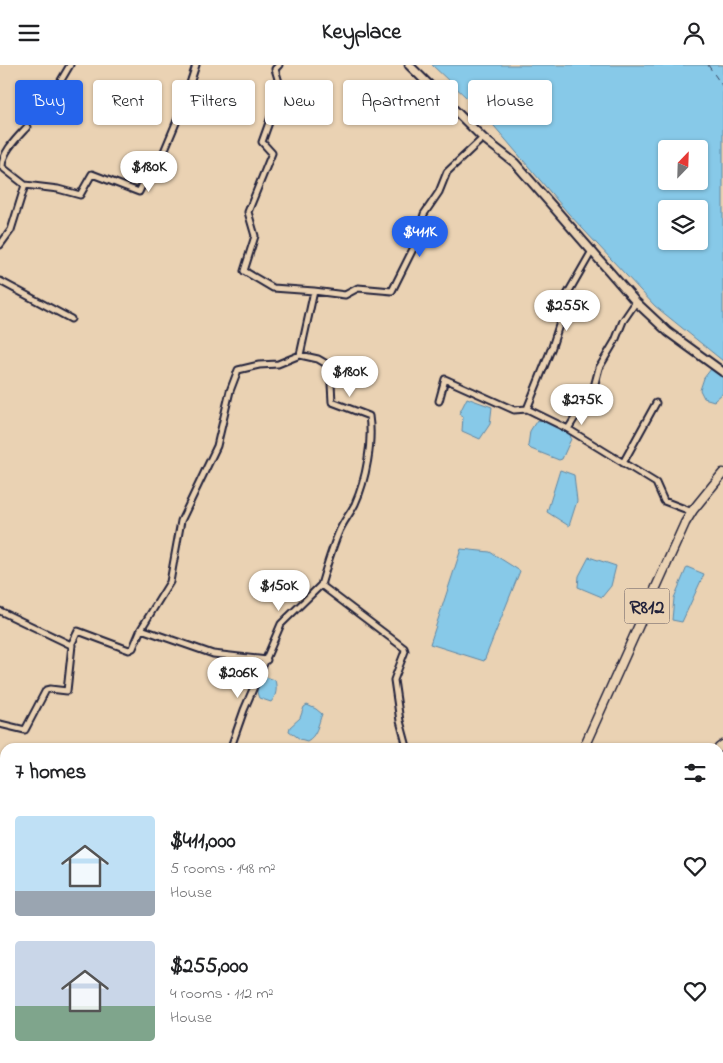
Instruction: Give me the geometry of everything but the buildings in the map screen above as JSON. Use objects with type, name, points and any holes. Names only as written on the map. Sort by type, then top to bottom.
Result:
[{"type":"main road","name":"R812","points":[[586,743],[676,541],[693,510],[723,473]]},
{"type":"street","points":[[61,80],[70,65]]},
{"type":"street","points":[[27,127],[2,160],[2,167],[25,185],[58,189],[80,195],[92,174],[138,192],[151,167],[160,161],[181,111],[196,65]]},
{"type":"street","points":[[279,65],[276,69],[281,89],[262,142],[272,153],[248,213],[255,236],[244,271],[273,288],[345,295],[358,288],[392,291],[416,243],[424,214],[439,192],[447,172],[483,138]]},
{"type":"street","points":[[409,65],[483,138],[516,163],[636,302],[668,332],[723,373]]},
{"type":"street","points":[[0,245],[11,230],[25,185]]},
{"type":"street","points":[[527,409],[552,347],[560,321],[556,315],[557,312],[592,251]]},
{"type":"street","points":[[0,281],[71,319]]},
{"type":"street","points":[[300,355],[314,291]]},
{"type":"street","points":[[568,429],[594,387],[599,368],[615,341],[623,321],[636,302]]},
{"type":"street","points":[[0,724],[25,730],[46,690],[67,691],[72,645],[78,631],[129,649],[132,648],[141,629],[170,582],[181,521],[217,446],[230,391],[238,371],[259,365],[278,364],[300,355],[318,359],[330,366],[332,402],[368,415],[370,418],[366,467],[358,496],[338,531],[321,585],[281,624],[244,710],[232,743]]},
{"type":"street","points":[[439,401],[445,379],[514,410],[527,409],[568,429],[656,483],[664,501],[690,511],[693,510]]},
{"type":"street","points":[[624,463],[656,403]]},
{"type":"street","points":[[321,585],[404,648],[404,655],[394,680],[400,721],[407,743]]},
{"type":"street","points":[[0,611],[72,645]]},
{"type":"street","points":[[141,629],[213,654],[267,660]]},
{"type":"water","points":[[432,65],[723,65],[723,361],[655,306],[568,213],[493,125],[552,125],[552,80],[468,80],[468,99],[458,89],[458,80],[448,80]]},
{"type":"water","points":[[711,369],[714,369],[723,376],[723,393],[714,401],[704,398],[700,390],[704,378]]},
{"type":"water","points":[[467,398],[492,407],[490,424],[480,439],[462,431],[463,417],[459,414]]},
{"type":"water","points":[[537,420],[550,423],[570,433],[571,439],[562,459],[559,460],[528,446],[530,431]]},
{"type":"water","points":[[560,470],[574,475],[577,501],[569,526],[547,512]]},
{"type":"water","points":[[461,549],[490,552],[520,571],[484,661],[430,644]]},
{"type":"water","points":[[589,557],[616,566],[611,586],[602,597],[578,587],[579,576]]},
{"type":"water","points":[[687,567],[704,574],[682,622],[672,620],[674,598]]},
{"type":"water","points":[[263,676],[275,680],[276,691],[271,702],[259,698],[257,692]]},
{"type":"water","points":[[307,705],[322,714],[315,733],[307,741],[300,739],[289,731],[290,727],[300,718],[304,707]]},
{"type":"ferry route","points":[[708,65],[723,87]]}]
